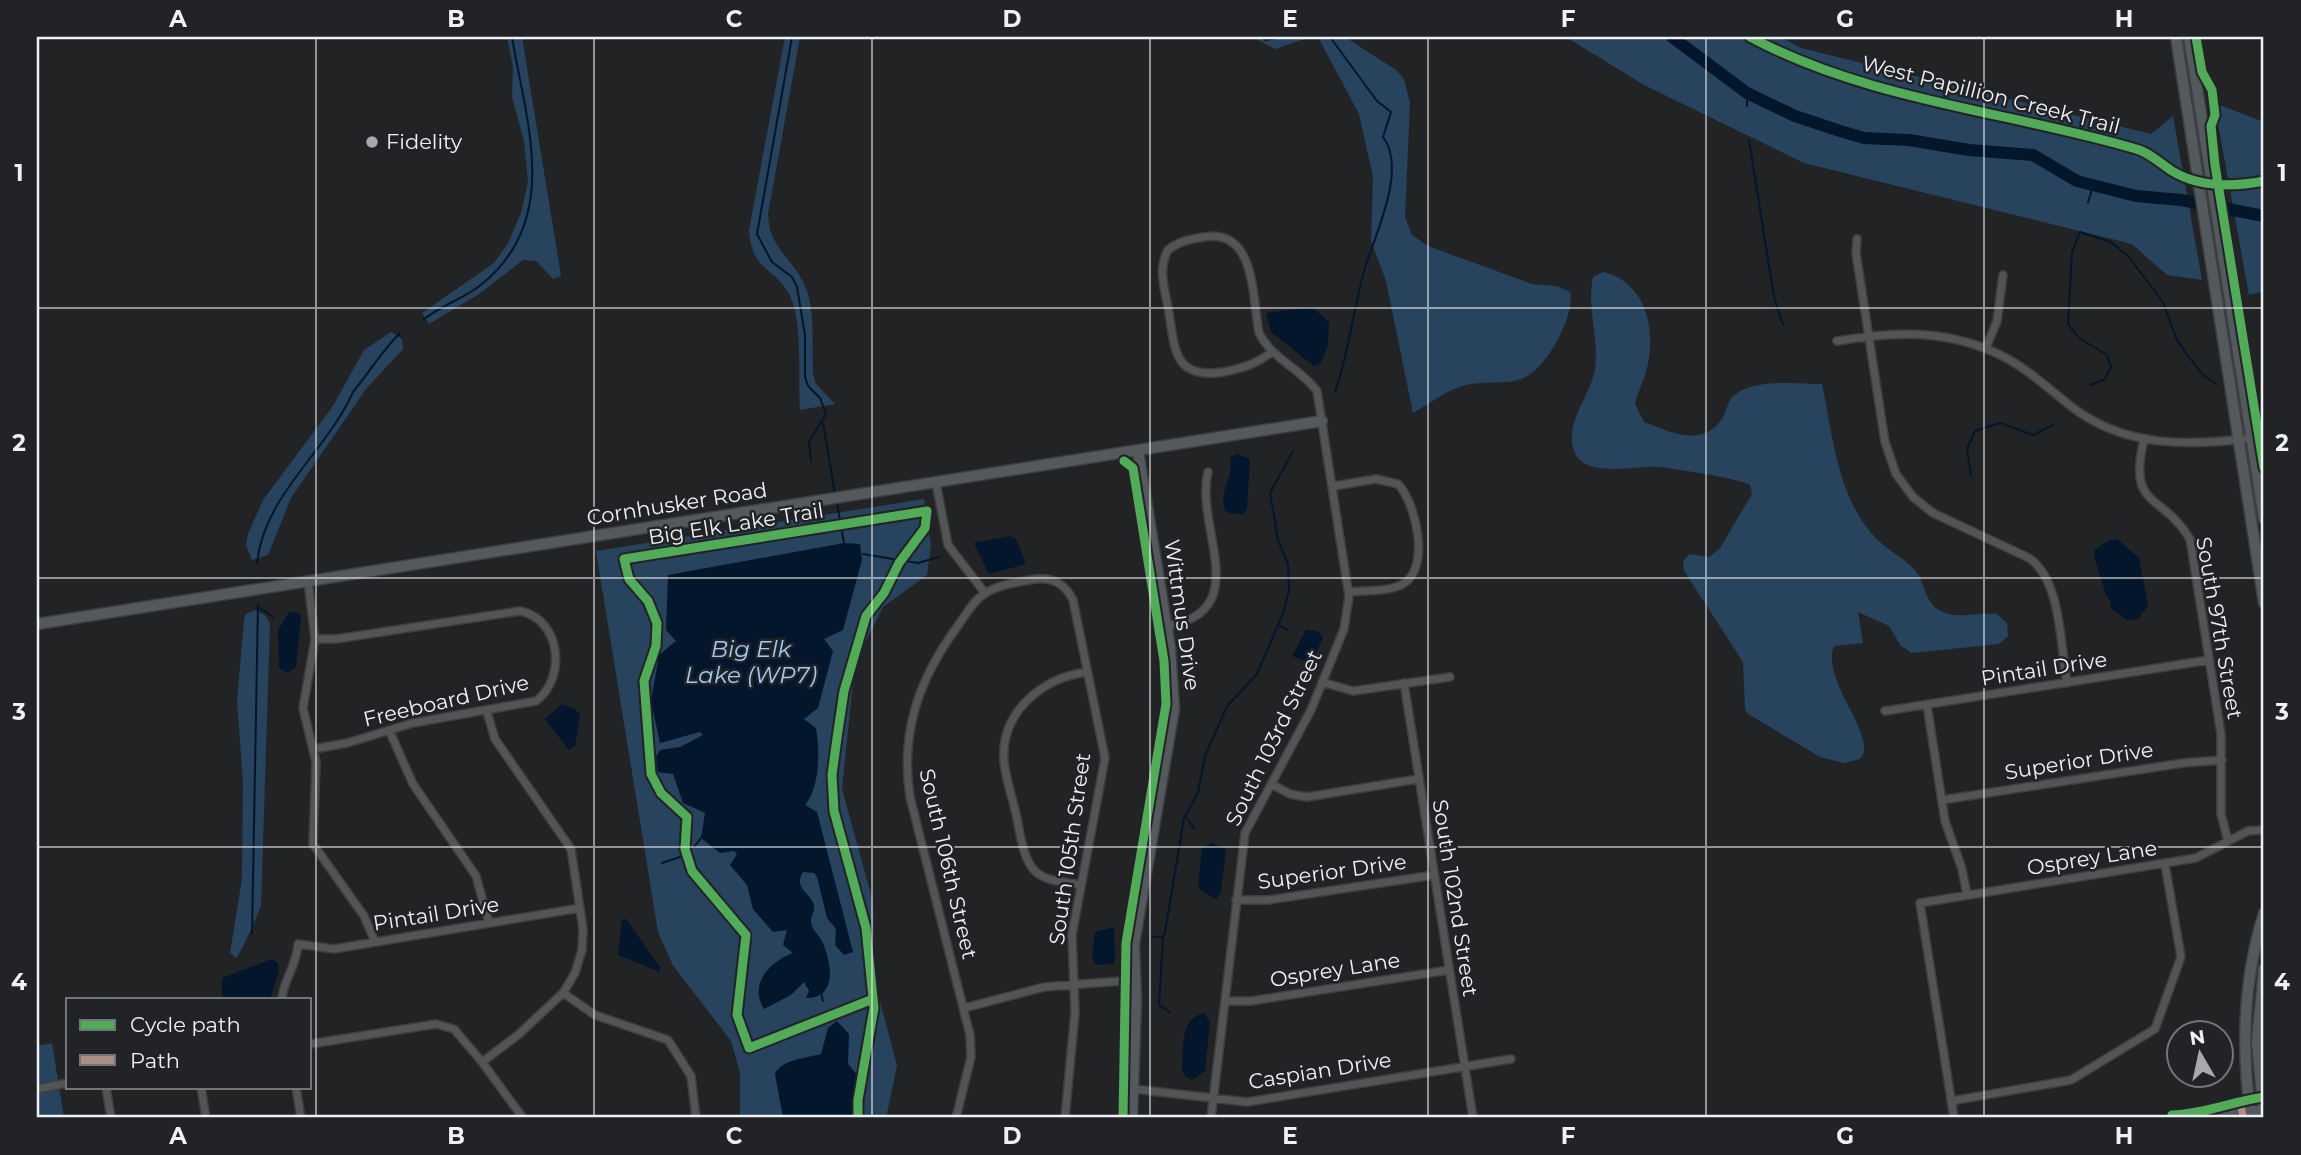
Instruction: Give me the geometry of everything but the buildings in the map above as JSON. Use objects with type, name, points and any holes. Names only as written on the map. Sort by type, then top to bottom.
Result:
[{"type":"street","points":[[2176,37],[2264,603]]},
{"type":"street","points":[[2189,37],[2264,519]]},
{"type":"street","name":"South 103rd Street","points":[[1211,1118],[1245,832],[1306,719],[1344,629],[1349,592],[1317,391],[1272,352],[1259,333],[1245,256],[1232,239],[1218,235],[1182,241],[1168,250],[1164,257],[1162,273],[1175,351],[1185,367],[1203,375],[1239,369],[1250,367],[1272,352]]},
{"type":"street","points":[[1857,239],[1868,336],[1885,442],[1896,474],[1913,497],[1933,513],[2029,558],[2043,570],[2051,587],[2067,682]]},
{"type":"street","points":[[1986,348],[1997,321],[2004,275]]},
{"type":"street","points":[[1837,341],[1916,333],[1952,338],[1986,348],[2036,376],[2093,420],[2144,439],[2188,445],[2252,438]]},
{"type":"street","name":"Cornhusker Road","points":[[37,624],[1322,421]]},
{"type":"street","name":"South 97th Street","points":[[2144,439],[2138,471],[2141,486],[2156,506],[2182,525],[2190,539],[2222,760],[2221,817],[2228,841]]},
{"type":"street","name":"Wittmus Drive","points":[[1132,1118],[1137,913],[1174,709],[1167,626],[1138,451]]},
{"type":"street","points":[[1167,626],[1193,619],[1209,605],[1215,592],[1216,565],[1204,488],[1208,472]]},
{"type":"street","points":[[1334,486],[1376,479],[1398,484],[1408,494],[1412,505],[1419,552],[1414,575],[1397,587],[1349,592]]},
{"type":"street","points":[[936,483],[947,545],[985,593]]},
{"type":"street","name":"South 105th Street","points":[[985,593],[1000,586],[1047,578],[1067,588],[1073,600],[1105,758],[1072,935],[1075,1012],[1065,1118]]},
{"type":"street","points":[[308,581],[315,639],[303,720],[314,749],[313,844],[364,916],[375,942]]},
{"type":"street","name":"South 106th Street","points":[[956,1118],[971,1057],[964,1008],[910,797],[908,746],[913,710],[929,667],[985,593]]},
{"type":"street","name":"Freeboard Drive","points":[[314,749],[413,723],[527,704],[544,695],[555,676],[556,659],[552,637],[541,620],[520,611],[336,639],[315,639]]},
{"type":"street","name":"Pintail Drive","points":[[1885,711],[2209,660]]},
{"type":"street","points":[[1081,885],[1051,880],[1030,864],[1006,773],[1004,746],[1014,717],[1027,699],[1052,681],[1087,672]]},
{"type":"street","points":[[1322,682],[1349,691],[1451,677]]},
{"type":"street","name":"South 102nd Street","points":[[1404,683],[1473,1118]]},
{"type":"street","points":[[1927,705],[1942,800],[1967,895]]},
{"type":"street","points":[[482,1062],[518,1035],[563,993],[575,974],[582,950],[580,908],[571,849],[495,739],[487,712]]},
{"type":"street","points":[[389,730],[413,784],[476,876],[489,923]]},
{"type":"street","name":"Superior Drive","points":[[1942,800],[2183,763],[2222,760]]},
{"type":"street","points":[[1271,784],[1290,794],[1307,797],[1418,779]]},
{"type":"street","name":"Osprey Lane","points":[[1951,1101],[1920,903],[2196,858],[2248,831],[2264,830]]},
{"type":"street","points":[[1954,1118],[1951,1101],[2071,1080],[2155,1029],[2181,957],[2165,864]]},
{"type":"street","name":"Superior Drive","points":[[1236,900],[1268,900],[1434,875]]},
{"type":"street","name":"Pintail Drive","points":[[282,998],[283,988],[295,968],[298,944],[334,949],[580,908]]},
{"type":"street","points":[[2250,1115],[2245,1071],[2246,1003],[2257,936],[2264,913]]},
{"type":"street","points":[[2211,1118],[2264,1112],[2257,1041],[2264,969]]},
{"type":"street","name":"Osprey Lane","points":[[1226,1000],[1251,1001],[1448,970]]},
{"type":"street","points":[[964,1008],[1044,988],[1134,980]]},
{"type":"street","points":[[563,993],[595,1015],[668,1040],[691,1076],[695,1118]]},
{"type":"street","points":[[312,1044],[436,1024],[454,1029],[523,1118]]},
{"type":"street","name":"Caspian Drive","points":[[1133,1089],[1247,1102],[1511,1059]]},
{"type":"street","points":[[37,1089],[66,1083]]},
{"type":"street","points":[[106,1088],[111,1118]]},
{"type":"street","points":[[201,1088],[206,1118]]},
{"type":"street","points":[[296,1088],[301,1118]]},
{"type":"shaded area","points":[[507,37],[522,37],[561,276],[553,279],[536,261],[523,260],[479,294],[429,324],[422,313],[494,263],[508,243],[521,213],[528,182],[524,141],[512,97],[513,67]]},
{"type":"shaded area","points":[[785,37],[800,37],[768,214],[773,237],[802,280],[810,301],[813,374],[816,384],[835,404],[800,410],[798,336],[794,308],[784,286],[759,262],[751,244],[749,230]]},
{"type":"shaded area","points":[[1252,37],[1310,37],[1275,49]]},
{"type":"shaded area","points":[[1318,37],[1345,37],[1396,70],[1404,79],[1410,103],[1405,217],[1412,235],[1428,246],[1532,284],[1557,286],[1570,292],[1571,302],[1564,327],[1550,353],[1533,373],[1511,381],[1463,386],[1413,413],[1386,281],[1371,241],[1373,177],[1359,114]]},
{"type":"shaded area","points":[[1566,37],[1781,37],[1801,48],[2151,134],[2173,116],[2202,280],[2167,275],[2133,245],[2124,242],[1804,163],[1644,85]]},
{"type":"shaded area","points":[[2222,106],[2264,122],[2264,291],[2249,295],[2215,107]]},
{"type":"shaded area","points":[[1603,272],[1630,287],[1646,312],[1649,357],[1635,404],[1644,422],[1675,433],[1697,435],[1715,427],[1731,399],[1745,389],[1778,383],[1822,384],[1833,444],[1844,483],[1861,519],[1873,535],[1914,569],[1930,601],[1939,610],[1953,615],[1997,614],[2007,623],[2008,636],[1999,644],[1912,653],[1901,646],[1889,626],[1858,612],[1863,643],[1834,646],[1832,660],[1841,692],[1862,737],[1864,750],[1860,759],[1844,763],[1820,757],[1748,714],[1745,709],[1743,662],[1684,571],[1683,561],[1689,554],[1709,557],[1720,548],[1752,494],[1750,485],[1660,467],[1605,469],[1581,461],[1574,451],[1573,427],[1595,369],[1592,283],[1593,277]]},
{"type":"shaded area","points":[[391,332],[402,339],[403,349],[366,389],[291,498],[268,555],[252,560],[246,545],[248,534],[263,500],[333,406],[364,350]]},
{"type":"shaded area","points":[[924,499],[931,545],[927,575],[883,607],[855,663],[842,789],[873,902],[875,982],[897,1066],[886,1118],[740,1118],[740,1073],[731,1041],[672,964],[658,932],[596,551]]},
{"type":"shaded area","points":[[255,610],[265,615],[270,624],[261,906],[236,958],[230,953],[242,879],[243,781],[237,701],[244,620],[246,614]]},
{"type":"shaded area","points":[[52,1043],[64,1118],[37,1118],[37,1046]]},
{"type":"water","points":[[1312,307],[1329,322],[1328,345],[1321,363],[1314,366],[1271,332],[1266,313]]},
{"type":"water","points":[[1237,454],[1250,459],[1247,509],[1243,514],[1231,514],[1225,511],[1223,498],[1230,472],[1230,458]]},
{"type":"water","points":[[1010,536],[1016,539],[1026,564],[989,574],[974,543]]},
{"type":"water","points":[[2117,539],[2139,558],[2148,606],[2138,619],[2127,620],[2110,608],[2111,602],[2106,595],[2094,556],[2094,551],[2109,540]]},
{"type":"water","name":"Big Elk Lake (WP7)","points":[[844,543],[860,544],[862,560],[843,630],[824,639],[833,651],[818,708],[804,719],[816,728],[818,747],[814,789],[805,805],[817,812],[853,952],[844,955],[835,945],[836,929],[827,918],[817,877],[814,873],[803,872],[800,878],[801,886],[814,905],[811,924],[822,941],[828,958],[828,985],[824,992],[806,998],[809,991],[804,982],[791,995],[764,1009],[759,990],[764,974],[777,961],[793,953],[783,945],[787,930],[773,932],[753,909],[747,885],[730,865],[737,854],[734,851],[720,853],[701,838],[705,813],[683,803],[673,774],[658,772],[656,757],[660,750],[680,747],[703,735],[700,732],[660,743],[651,701],[659,655],[676,641],[666,630],[668,575]]},
{"type":"water","points":[[289,612],[299,613],[301,617],[296,667],[287,673],[279,668],[278,630]]},
{"type":"water","points":[[1306,630],[1317,631],[1323,637],[1312,663],[1292,656]]},
{"type":"water","points":[[562,704],[575,709],[580,715],[575,746],[569,750],[545,719]]},
{"type":"water","points":[[1212,843],[1226,849],[1221,892],[1216,899],[1201,891],[1198,885],[1202,848]]},
{"type":"water","points":[[622,919],[626,919],[660,967],[660,972],[618,955]]},
{"type":"water","points":[[1114,927],[1115,960],[1113,964],[1096,965],[1092,958],[1095,932]]},
{"type":"water","points":[[272,959],[278,963],[279,971],[270,998],[222,998],[222,978]]},
{"type":"water","points":[[1204,1013],[1210,1022],[1205,1071],[1192,1080],[1185,1076],[1182,1070],[1184,1036],[1190,1021]]},
{"type":"water","points":[[837,1021],[849,1034],[848,1064],[858,1076],[851,1118],[783,1118],[775,1074],[789,1062],[821,1054],[828,1028]]},
{"type":"waterway","points":[[423,320],[482,284],[507,258],[522,230],[530,200],[532,168],[530,135],[512,37]]},
{"type":"waterway","points":[[792,37],[757,234],[772,262],[792,277],[797,287],[805,335],[805,377],[808,386],[820,398],[826,414],[809,442],[811,461]]},
{"type":"waterway","points":[[1262,37],[1265,40],[1282,37]]},
{"type":"waterway","points":[[1330,37],[1377,101],[1391,112],[1383,137],[1390,151],[1392,167],[1387,203],[1364,271],[1335,392]]},
{"type":"waterway","points":[[1672,37],[1747,93],[1795,116],[1840,131],[1864,138],[1909,140],[1969,150],[2033,155],[2077,181],[2136,196],[2181,200],[2264,216]]},
{"type":"waterway","points":[[1747,93],[1747,106]]},
{"type":"waterway","points":[[1749,140],[1774,297],[1783,325]]},
{"type":"waterway","points":[[2088,203],[2093,185]]},
{"type":"waterway","points":[[2090,385],[2105,379],[2111,367],[2107,355],[2079,338],[2068,324],[2072,252],[2080,232],[2111,242],[2128,256],[2163,302],[2176,338],[2185,352],[2203,375],[2216,384]]},
{"type":"waterway","points":[[257,563],[271,516],[284,495],[328,434],[353,392],[400,333]]},
{"type":"waterway","points":[[823,423],[835,494]]},
{"type":"waterway","points":[[1971,476],[1967,449],[1975,431],[2000,423],[2033,435],[2053,425]]},
{"type":"waterway","points":[[1152,937],[1163,937],[1165,932],[1184,818],[1198,793],[1205,756],[1227,706],[1257,674],[1284,611],[1289,589],[1288,564],[1278,540],[1270,493],[1293,451]]},
{"type":"waterway","points":[[837,503],[844,543]]},
{"type":"waterway","points":[[863,554],[893,559]]},
{"type":"waterway","points":[[905,561],[918,563],[939,557]]},
{"type":"waterway","points":[[252,934],[258,604]]},
{"type":"waterway","points":[[260,608],[273,617]]},
{"type":"waterway","points":[[1280,626],[1288,630]]},
{"type":"waterway","points":[[1186,817],[1194,828]]},
{"type":"waterway","points":[[694,847],[701,838]]},
{"type":"waterway","points":[[662,863],[680,857]]},
{"type":"waterway","points":[[1163,939],[1159,1005],[1170,1012]]},
{"type":"waterway","points":[[821,992],[823,1001]]},
{"type":"marked path","points":[[2241,1103],[2243,1118]]},
{"type":"cycle path","name":"West Papillion Creek Trail","points":[[1750,37],[1796,59],[1891,91],[2141,151],[2172,171],[2194,181],[2217,185],[2264,181]]},
{"type":"cycle path","points":[[2196,37],[2202,72],[2212,90],[2215,115],[2211,126],[2215,165],[2264,468]]},
{"type":"cycle path","points":[[1123,1118],[1126,943],[1166,704],[1164,661],[1133,468],[1124,461]]},
{"type":"cycle path","name":"Big Elk Lake Trail","points":[[858,1118],[858,1100],[874,1008],[866,928],[834,811],[832,775],[844,691],[866,616],[884,593],[899,563],[925,528],[927,511],[624,559],[629,579],[648,601],[657,623],[656,646],[644,681],[651,774],[661,793],[687,817],[685,849],[692,871],[746,935],[737,1015],[749,1048],[873,999]]},
{"type":"cycle path","points":[[2171,1118],[2172,1115],[2264,1097]]},
{"type":"place","name":"Fidelity","points":[[372,142]]}]
